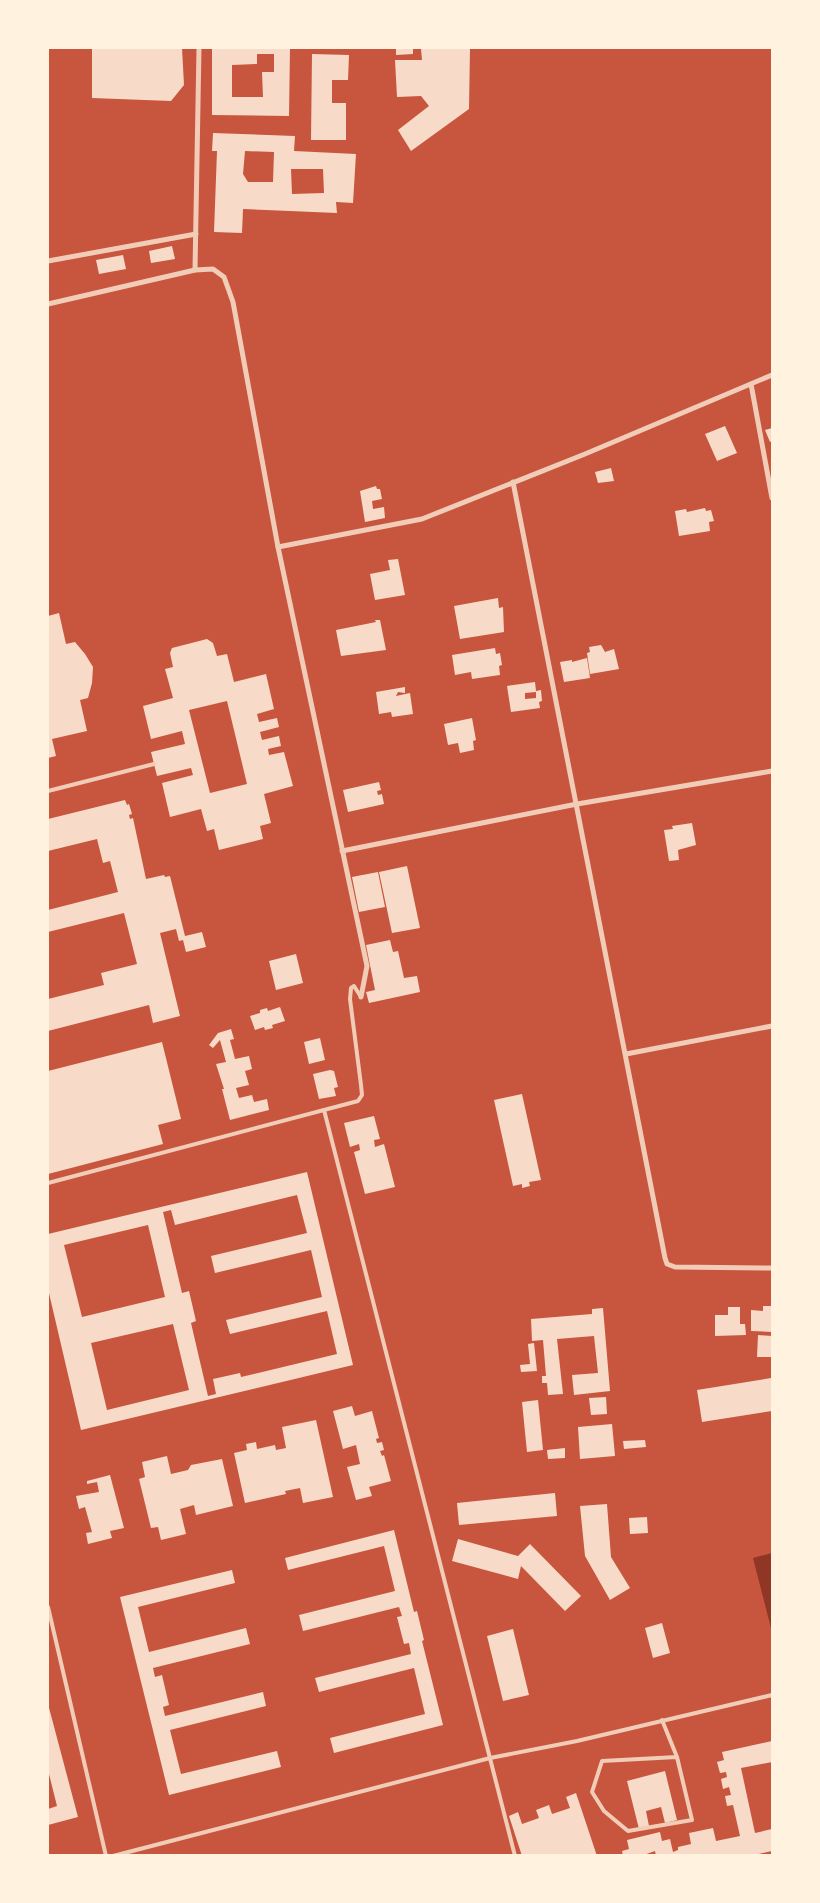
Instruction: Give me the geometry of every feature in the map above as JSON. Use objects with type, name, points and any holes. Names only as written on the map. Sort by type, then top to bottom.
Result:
[{"type":"street","points":[[195,270],[199,48]]},
{"type":"street","points":[[48,261],[196,234]]},
{"type":"street","points":[[48,304],[195,270],[212,269],[224,276],[233,302],[278,547],[367,966],[361,997]]},
{"type":"street","points":[[278,547],[422,519],[585,454],[772,375]]},
{"type":"street","points":[[751,384],[772,498]]},
{"type":"street","points":[[513,482],[667,1264],[675,1267],[772,1268]]},
{"type":"street","points":[[342,851],[577,804],[772,771]]},
{"type":"street","points":[[626,1054],[772,1026]]},
{"type":"lane","points":[[48,791],[154,764]]},
{"type":"lane","points":[[48,1183],[358,1101],[362,1096],[350,995],[354,986],[361,997]]},
{"type":"lane","points":[[324,1110],[515,1856]]},
{"type":"lane","points":[[48,1607],[106,1856]]},
{"type":"lane","points":[[112,1856],[490,1758],[577,1741],[772,1695]]},
{"type":"lane","points":[[662,1720],[677,1757],[692,1820],[628,1831],[604,1811],[592,1792],[602,1761],[677,1757]]},
{"type":"shaded area","points":[[772,1553],[772,1632],[753,1558]]},
{"type":"building","points":[[92,48],[182,48],[184,85],[171,101],[92,98]]},
{"type":"building","points":[[212,48],[290,48],[289,116],[212,115]],"holes":[[[257,54],[274,54],[274,72],[262,72],[263,97],[232,97],[232,65],[257,64]]]},
{"type":"building","points":[[396,48],[413,48],[413,54],[396,55]]},
{"type":"building","points":[[470,48],[469,109],[411,151],[398,130],[429,106],[421,96],[397,97],[395,60],[422,60],[421,49]]},
{"type":"building","points":[[312,54],[349,55],[348,80],[332,80],[332,103],[346,103],[346,140],[311,140]]},
{"type":"building","points":[[213,133],[295,136],[294,151],[356,154],[353,203],[336,202],[337,213],[243,209],[242,233],[214,232],[217,151],[212,151]],"holes":[[[245,151],[274,152],[273,182],[248,182],[243,174]],[[291,169],[323,169],[324,193],[292,194]]]},
{"type":"building","points":[[172,246],[175,259],[151,263],[149,251]]},
{"type":"building","points":[[123,255],[126,269],[99,274],[96,260]]},
{"type":"building","points":[[725,426],[737,453],[717,461],[705,434]]},
{"type":"building","points":[[772,428],[772,441],[770,442],[765,430]]},
{"type":"building","points":[[611,468],[614,481],[598,483],[595,472]]},
{"type":"building","points":[[376,486],[377,489],[380,489],[382,499],[372,501],[373,509],[384,507],[385,518],[365,522],[360,491]]},
{"type":"building","points":[[705,508],[706,511],[711,510],[714,521],[709,522],[710,531],[679,536],[675,511],[686,509],[687,512]]},
{"type":"building","points":[[398,559],[405,595],[375,600],[370,574],[390,570],[388,560]]},
{"type":"building","points":[[498,598],[499,608],[503,607],[504,632],[460,639],[454,606]]},
{"type":"building","points":[[59,613],[66,644],[75,642],[93,667],[92,683],[88,698],[80,700],[87,731],[52,739],[56,756],[48,758],[48,616]]},
{"type":"building","points":[[375,620],[380,620],[386,650],[341,656],[336,630],[376,622]]},
{"type":"building","points":[[207,639],[213,643],[217,656],[227,654],[234,682],[266,674],[274,709],[257,714],[259,722],[277,718],[279,727],[260,732],[262,740],[279,736],[281,746],[268,749],[269,755],[284,752],[293,786],[264,794],[271,823],[260,826],[263,839],[219,850],[214,829],[207,831],[201,809],[170,817],[162,783],[193,775],[191,768],[157,776],[151,752],[185,744],[182,731],[151,739],[143,706],[173,698],[165,669],[173,667],[170,653],[172,648]],"holes":[[[227,701],[247,784],[210,793],[189,710]]]},
{"type":"building","points":[[601,645],[605,652],[614,649],[619,669],[590,674],[587,653],[590,652],[589,647]]},
{"type":"building","points":[[495,648],[496,654],[500,653],[502,665],[499,666],[500,675],[472,679],[471,672],[455,675],[452,655]]},
{"type":"building","points":[[587,658],[590,678],[564,682],[560,662],[572,660],[572,662]]},
{"type":"building","points":[[535,682],[536,691],[541,690],[542,701],[539,702],[540,708],[511,712],[507,686]],"holes":[[[536,692],[536,698],[525,699],[525,693]]]},
{"type":"building","points":[[405,687],[405,693],[398,692],[396,696],[410,693],[413,714],[392,717],[391,712],[379,714],[376,692]]},
{"type":"building","points":[[472,718],[476,740],[473,741],[474,750],[460,753],[458,743],[448,745],[444,724]]},
{"type":"building","points":[[379,782],[381,790],[377,791],[378,795],[382,794],[384,804],[348,812],[343,790]]},
{"type":"building","points":[[125,800],[127,805],[129,804],[132,814],[129,815],[130,819],[133,818],[146,879],[164,875],[165,877],[170,876],[185,936],[202,932],[206,947],[186,952],[183,940],[179,941],[176,929],[160,933],[180,1016],[153,1023],[149,1005],[48,1031],[48,999],[104,985],[101,973],[137,964],[124,913],[48,932],[48,910],[118,892],[110,861],[103,863],[97,839],[48,851],[48,819]]},
{"type":"building","points":[[692,823],[696,845],[678,850],[679,860],[669,861],[664,830],[673,829],[672,826]]},
{"type":"building","points":[[407,866],[420,928],[392,933],[379,872]]},
{"type":"building","points":[[378,872],[385,907],[359,912],[352,877]]},
{"type":"building","points":[[390,940],[393,952],[398,951],[404,978],[417,976],[420,992],[369,1003],[366,992],[375,990],[366,945]]},
{"type":"building","points":[[296,954],[303,983],[276,990],[269,961]]},
{"type":"building","points":[[280,1007],[285,1021],[272,1025],[273,1028],[265,1030],[264,1027],[255,1030],[250,1016],[260,1013],[260,1010],[267,1008],[268,1011]]},
{"type":"building","points":[[231,1029],[234,1039],[230,1040],[235,1059],[249,1056],[252,1069],[245,1071],[249,1085],[236,1088],[239,1098],[252,1095],[254,1102],[267,1099],[269,1110],[230,1120],[222,1089],[224,1089],[216,1064],[226,1062],[220,1040],[213,1048],[209,1045],[218,1033]]},
{"type":"building","points":[[320,1038],[325,1060],[309,1064],[304,1042]]},
{"type":"building","points":[[162,1042],[181,1119],[158,1125],[163,1144],[48,1174],[48,1071]]},
{"type":"building","points":[[330,1070],[334,1071],[338,1087],[334,1088],[336,1096],[319,1099],[313,1074]]},
{"type":"building","points":[[522,1094],[541,1180],[529,1182],[530,1186],[522,1188],[522,1184],[513,1186],[494,1100]]},
{"type":"building","points":[[374,1116],[380,1139],[374,1140],[375,1147],[384,1144],[395,1187],[365,1194],[354,1152],[360,1150],[359,1144],[350,1147],[344,1123]]},
{"type":"building","points":[[307,1172],[353,1365],[81,1430],[48,1289],[48,1234]],"holes":[[[297,1195],[307,1233],[211,1256],[215,1273],[311,1250],[322,1297],[226,1320],[230,1334],[327,1311],[337,1354],[241,1377],[240,1373],[213,1379],[216,1394],[208,1396],[191,1323],[196,1321],[189,1291],[182,1293],[163,1212],[171,1210],[175,1225]],[[148,1225],[165,1297],[82,1317],[64,1245]],[[173,1324],[189,1390],[107,1410],[91,1343]]]},
{"type":"building","points":[[763,1306],[772,1306],[772,1332],[751,1331],[751,1310],[763,1311]]},
{"type":"building","points":[[728,1307],[740,1307],[740,1324],[745,1324],[746,1335],[715,1336],[715,1315],[728,1315]]},
{"type":"building","points":[[603,1308],[610,1391],[574,1395],[572,1375],[598,1373],[594,1336],[557,1339],[563,1394],[548,1395],[547,1383],[542,1383],[542,1376],[546,1376],[543,1340],[532,1341],[531,1319],[592,1314],[592,1309]]},
{"type":"building","points":[[758,1335],[772,1336],[772,1357],[757,1357]]},
{"type":"building","points":[[534,1343],[537,1371],[521,1372],[520,1365],[530,1364],[528,1344]]},
{"type":"building","points":[[771,1378],[772,1411],[702,1422],[697,1390]]},
{"type":"building","points":[[606,1397],[607,1414],[591,1415],[589,1398]]},
{"type":"building","points":[[538,1400],[543,1450],[527,1452],[522,1402]]},
{"type":"building","points":[[352,1406],[355,1416],[372,1411],[379,1438],[376,1439],[377,1443],[382,1442],[384,1450],[380,1451],[382,1456],[384,1455],[391,1481],[369,1487],[372,1496],[356,1500],[347,1467],[360,1464],[356,1445],[343,1449],[333,1411]]},
{"type":"building","points":[[316,1420],[333,1497],[303,1503],[300,1488],[285,1491],[286,1494],[245,1503],[234,1453],[247,1450],[246,1444],[256,1442],[257,1449],[275,1445],[276,1450],[286,1448],[282,1427]]},
{"type":"building","points":[[612,1424],[615,1456],[580,1459],[578,1427]]},
{"type":"building","points":[[645,1440],[646,1447],[624,1449],[623,1441]]},
{"type":"building","points":[[565,1448],[565,1458],[548,1459],[547,1450]]},
{"type":"building","points":[[167,1456],[171,1474],[188,1470],[191,1465],[222,1459],[233,1506],[196,1515],[194,1505],[180,1509],[186,1534],[161,1540],[158,1527],[151,1528],[139,1479],[145,1477],[142,1462]]},
{"type":"building","points":[[110,1475],[124,1528],[110,1531],[112,1538],[88,1544],[86,1533],[92,1532],[85,1507],[79,1509],[76,1496],[99,1492],[97,1482],[87,1484],[87,1481]]},
{"type":"building","points":[[555,1493],[557,1516],[459,1525],[457,1503]]},
{"type":"building","points":[[607,1504],[611,1557],[630,1588],[610,1600],[585,1556],[580,1506]]},
{"type":"building","points":[[647,1517],[648,1533],[630,1534],[629,1518]]},
{"type":"building","points":[[394,1530],[414,1612],[417,1611],[424,1640],[422,1641],[443,1725],[334,1753],[330,1738],[425,1714],[414,1668],[319,1692],[315,1678],[411,1654],[409,1643],[404,1644],[397,1617],[402,1616],[399,1607],[303,1631],[299,1615],[395,1591],[384,1546],[288,1570],[285,1558]]},
{"type":"building","points":[[458,1539],[518,1556],[530,1544],[581,1596],[565,1611],[521,1566],[518,1579],[452,1561]]},
{"type":"building","points":[[232,1570],[235,1583],[138,1607],[149,1652],[246,1628],[250,1644],[153,1668],[155,1677],[162,1675],[169,1705],[163,1707],[165,1716],[263,1692],[266,1706],[170,1730],[181,1774],[277,1751],[281,1767],[169,1795],[120,1597]]},
{"type":"building","points":[[662,1623],[670,1653],[653,1658],[645,1628]]},
{"type":"building","points":[[513,1629],[529,1695],[503,1701],[487,1636]]},
{"type":"building","points":[[48,1704],[78,1817],[48,1825],[48,1809],[57,1806],[48,1770]]},
{"type":"building","points":[[772,1741],[772,1762],[741,1768],[755,1833],[772,1829],[772,1851],[750,1856],[656,1856],[655,1851],[641,1856],[623,1856],[622,1851],[629,1849],[627,1840],[660,1832],[662,1841],[670,1839],[673,1852],[678,1850],[678,1847],[691,1844],[689,1833],[713,1828],[716,1841],[740,1836],[733,1805],[727,1806],[725,1796],[731,1795],[729,1787],[723,1789],[721,1779],[727,1777],[726,1772],[720,1773],[717,1762],[724,1760],[722,1752]]},
{"type":"building","points":[[665,1771],[677,1820],[665,1823],[661,1807],[646,1811],[649,1826],[639,1829],[627,1781]]},
{"type":"building","points":[[576,1793],[597,1856],[522,1856],[509,1816],[518,1812],[522,1824],[539,1818],[536,1810],[549,1805],[552,1814],[570,1808],[566,1797]]}]
